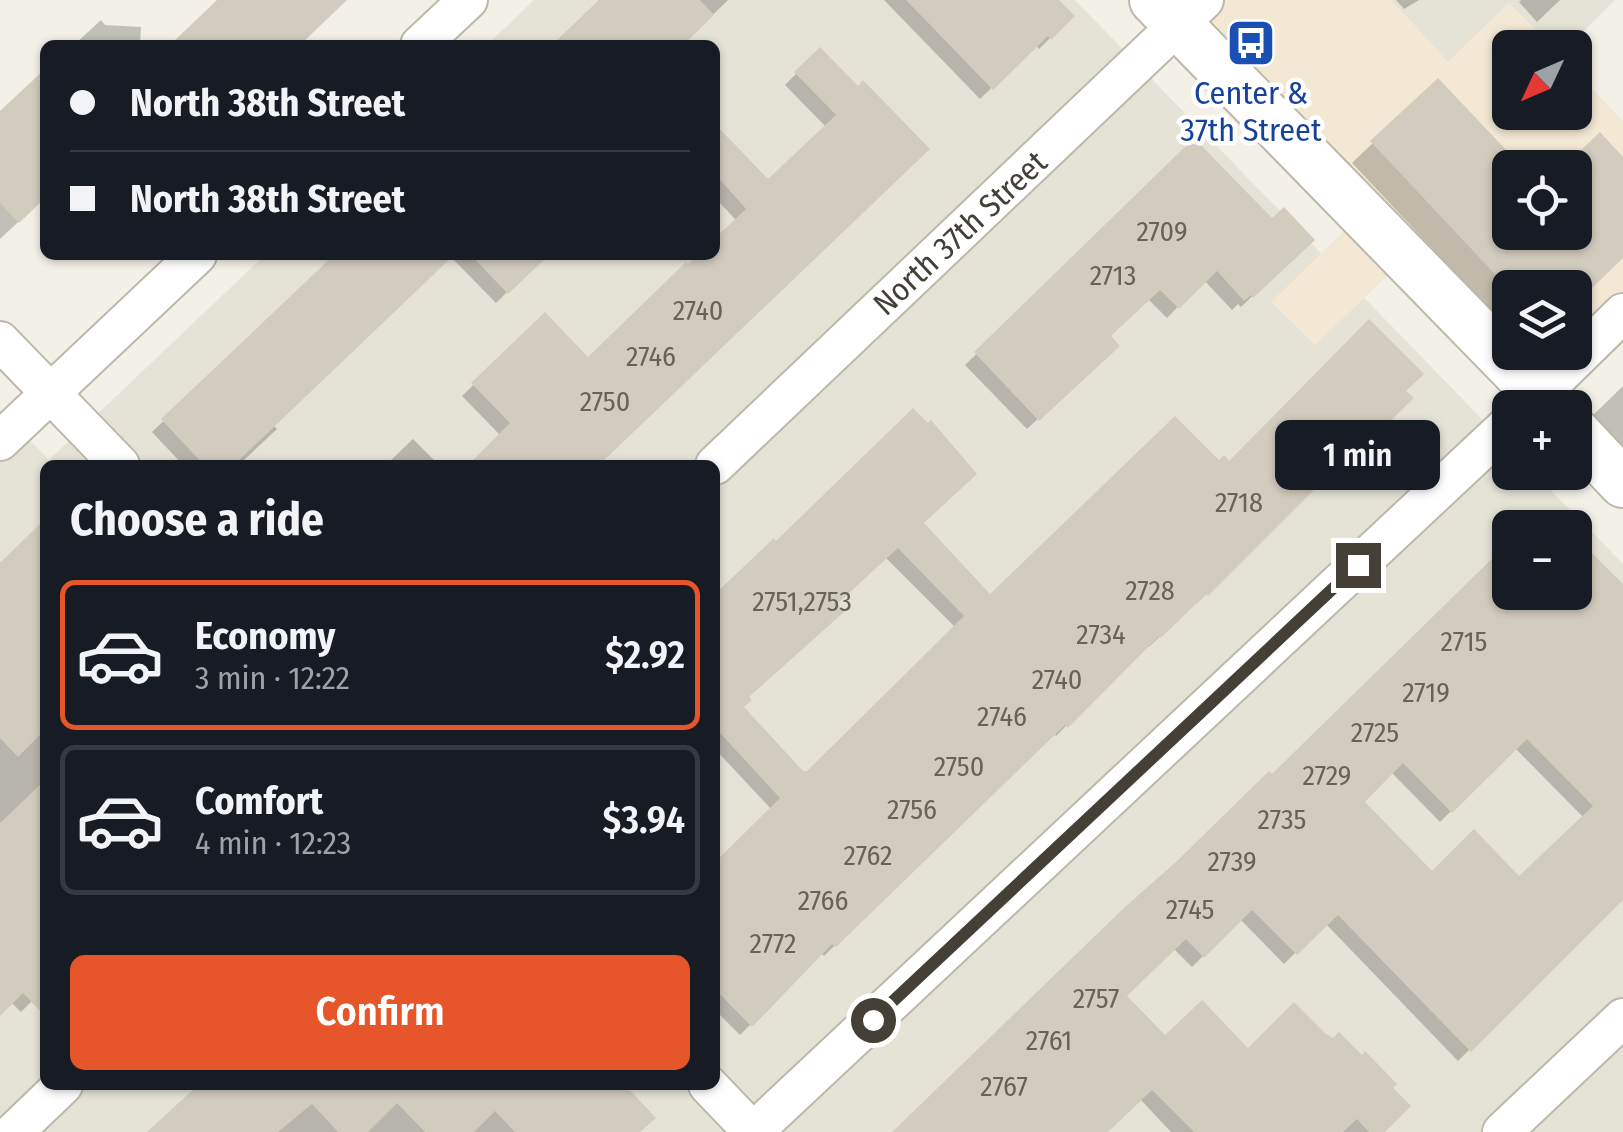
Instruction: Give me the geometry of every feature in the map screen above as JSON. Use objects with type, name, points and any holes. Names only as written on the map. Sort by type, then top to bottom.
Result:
[{"type":"street","points":[[425,40],[468,0]]},
{"type":"street","points":[[1178,8],[1516,390]]},
{"type":"street","name":"North 37th Street","points":[[720,461],[1178,8]]},
{"type":"street","points":[[0,442],[192,260]]},
{"type":"street","points":[[1549,390],[1623,314]]},
{"type":"street","points":[[0,341],[115,460]]},
{"type":"street","points":[[713,1090],[753,1132],[1492,445]]},
{"type":"street","points":[[1592,450],[1623,483]]},
{"type":"street","points":[[1502,1132],[1623,1018]]},
{"type":"street","points":[[14,1132],[58,1090]]},
{"type":"shaded area","points":[[534,0],[1075,0],[1492,429],[1492,490],[1551,490],[1570,510],[1492,510],[1492,610],[1592,610],[1592,532],[1623,564],[1623,1132],[0,1132],[0,410],[49,460],[260,260],[720,260],[720,40],[492,40]]},
{"type":"shaded area","points":[[1204,0],[1391,0],[1448,62],[1509,3],[1536,30],[1492,30],[1492,130],[1592,130],[1592,89],[1623,121],[1623,313],[1592,344],[1592,270],[1492,270],[1492,346],[1406,258],[1315,345],[1271,302],[1363,213],[1178,24]]},
{"type":"shaded area","points":[[1391,0],[1615,0],[1585,30],[1536,30],[1509,3],[1448,62]]},
{"type":"shaded area","points":[[1516,370],[1565,370],[1545,390],[1535,390]]},
{"type":"building","points":[[217,0],[347,0],[305,40],[175,40]]},
{"type":"building","points":[[599,0],[700,0],[714,15],[688,40],[557,40]]},
{"type":"building","points":[[906,0],[1059,0],[1075,16],[1051,40],[1048,36],[993,90]]},
{"type":"building","points":[[820,47],[858,86],[863,80],[930,149],[604,460],[473,460],[510,423],[471,383],[545,312],[588,357],[686,262],[720,260],[720,233],[746,209],[720,180],[720,129],[768,179],[836,115],[794,72]]},
{"type":"building","points":[[40,74],[40,203],[19,223],[0,203],[0,111]]},
{"type":"building","points":[[1438,78],[1506,150],[1492,150],[1492,250],[1592,250],[1592,150],[1581,150],[1600,132],[1623,157],[1623,258],[1592,288],[1592,270],[1492,271],[1370,141]]},
{"type":"building","points":[[1194,138],[1272,218],[1284,207],[1315,240],[1253,298],[1251,295],[1244,301],[1217,271],[1179,309],[1160,290],[1111,336],[1120,346],[1039,421],[974,352]]},
{"type":"building","points":[[329,260],[449,260],[239,460],[199,460],[161,419]]},
{"type":"building","points":[[476,260],[544,260],[508,294]]},
{"type":"building","points":[[1369,319],[1424,374],[1406,391],[1414,398],[1348,462],[1345,459],[1208,596],[1159,636],[1068,728],[1065,725],[836,947],[832,944],[752,1027],[720,994],[720,857],[780,798],[720,733],[720,589],[774,538],[776,541],[913,408],[928,423],[931,420],[977,474],[924,523],[990,594],[1175,416],[1219,460],[1224,455],[1229,461]],"holes":[[[898,548],[964,616],[807,771],[744,707],[752,700],[749,697],[844,612],[837,604]]]},
{"type":"building","points":[[40,524],[40,735],[18,757],[0,738],[0,563]]},
{"type":"building","points":[[1592,553],[1623,584],[1623,900],[1471,1052],[1338,915],[1297,955],[1252,910],[1204,958],[1186,939],[1127,996],[1165,1035],[1202,1000],[1248,1048],[1294,1002],[1326,1034],[1333,1038],[1339,1032],[1362,1055],[1365,1051],[1397,1084],[1393,1088],[1411,1106],[1385,1132],[1369,1132],[1357,1119],[1343,1132],[1194,1132],[1152,1090],[1108,1132],[892,1132],[1269,771],[1272,774],[1492,559],[1492,610],[1592,610]],"holes":[[[1527,739],[1593,806],[1519,876],[1474,829],[1432,871],[1365,802],[1403,763],[1452,813]]]},
{"type":"building","points":[[40,785],[40,1011],[23,993],[0,1016],[0,823]]},
{"type":"building","points":[[193,1090],[630,1090],[656,1118],[640,1132],[515,1132],[495,1111],[474,1132],[425,1132],[397,1103],[368,1132],[338,1132],[312,1104],[278,1132],[147,1132]]},
{"type":"place","name":"Center & 37th Street","points":[[1251,43]]},
{"type":"route","points":[[873,1020],[1358,565]]}]
